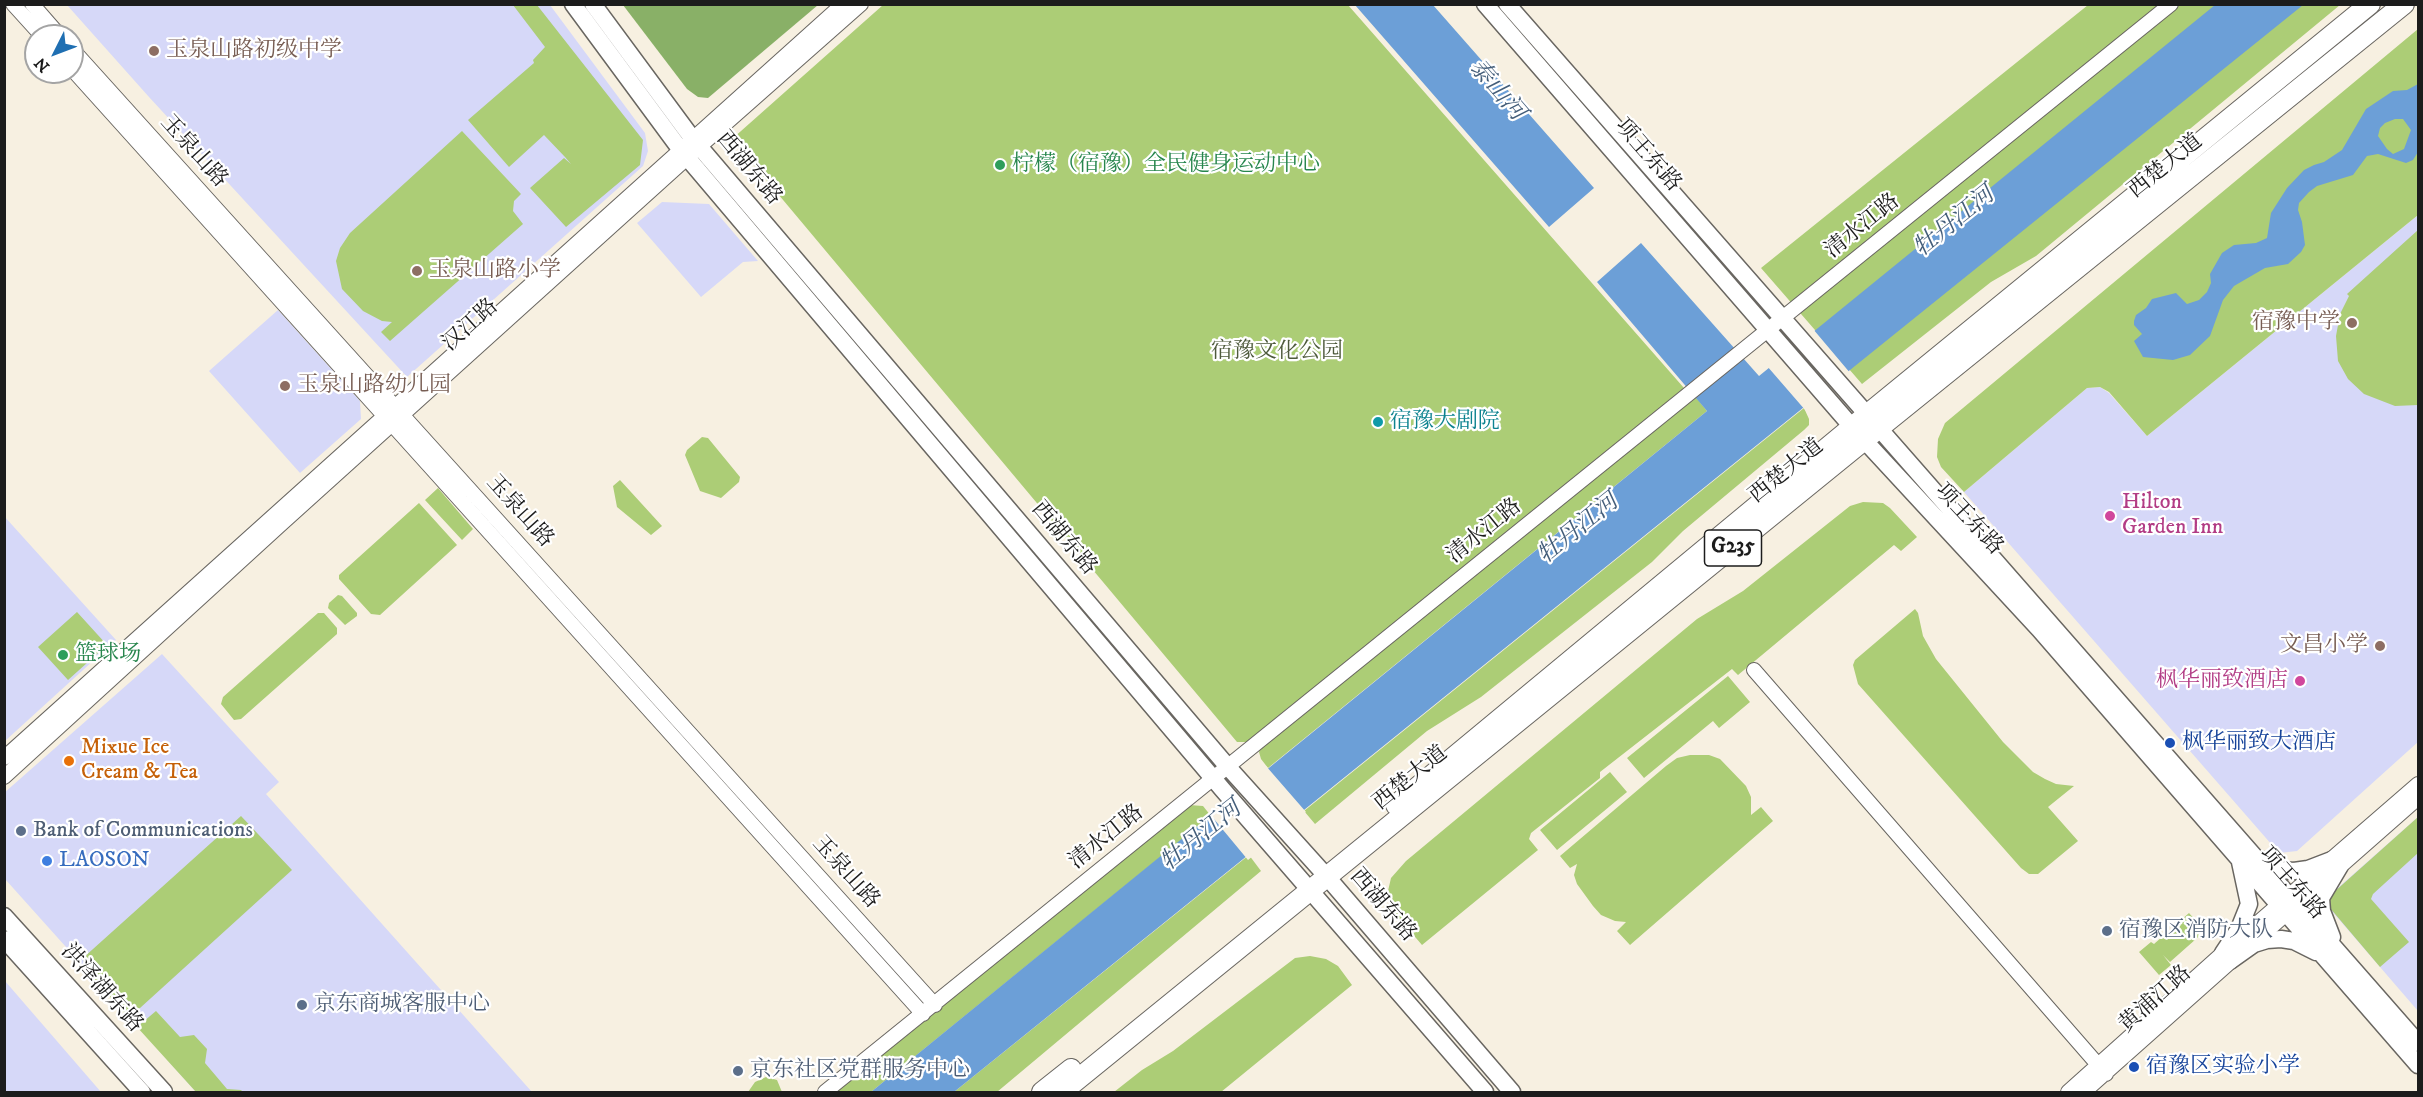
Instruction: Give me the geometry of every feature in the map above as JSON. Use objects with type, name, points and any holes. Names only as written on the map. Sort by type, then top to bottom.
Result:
[{"type":"highway","name":"西楚大道","points":[[1062,1092],[1306,887],[1866,428],[2370,4]]},
{"type":"highway","name":"西楚大道","points":[[1866,428],[2404,4]]},
{"type":"highway","name":"西楚大道","points":[[1042,1092],[1306,887]]},
{"type":"main road","name":"西湖东路","points":[[573,4],[1218,784],[1485,1092]]},
{"type":"main road","name":"西湖东路","points":[[593,4],[690,148],[1512,1092]]},
{"type":"main road","name":"项王东路","points":[[1485,4],[1837,409],[1866,428],[2038,628],[2289,905],[2335,958],[2418,1065]]},
{"type":"main road","name":"项王东路","points":[[1508,4],[1852,397],[1866,428]]},
{"type":"main road","points":[[2227,957],[2249,904],[2245,855],[2269,866],[2294,871],[2337,862]]},
{"type":"main road","points":[[2335,958],[2321,904],[2324,890],[2337,862]]},
{"type":"main road","name":"洪泽湖东路","points":[[4,916],[164,1092]]},
{"type":"main road","name":"洪泽湖东路","points":[[4,939],[142,1092]]},
{"type":"main road","points":[[2227,957],[2254,944],[2281,939],[2335,958]]},
{"type":"main road","name":"项王东路","points":[[2335,958],[2418,1043]]},
{"type":"street","points":[[13,4],[31,24]]},
{"type":"street","points":[[32,4],[50,24]]},
{"type":"street","name":"汉江路","points":[[4,758],[394,415],[690,148],[843,4]]},
{"type":"street","name":"汉江路","points":[[690,148],[861,4]]},
{"type":"street","name":"清水江路","points":[[825,1092],[1233,772],[1688,394],[2171,4]]},
{"type":"street","name":"玉泉山路","points":[[84,63],[923,1014]]},
{"type":"street","name":"玉泉山路","points":[[84,82],[394,415],[935,1005]]},
{"type":"street","name":"汉江路","points":[[4,777],[394,415]]},
{"type":"street","points":[[1755,670],[2102,1070]]},
{"type":"street","points":[[2337,862],[2418,784]]},
{"type":"street","points":[[2337,862],[2418,798]]},
{"type":"street","name":"黄浦江路","points":[[2084,1092],[2102,1070],[2337,862]]},
{"type":"street","name":"黄浦江路","points":[[2068,1092],[2102,1070]]},
{"type":"shaded area","name":"玉泉山路小学","points":[[67,5],[550,5],[645,133],[648,151],[643,166],[407,377]]},
{"type":"shaded area","points":[[662,202],[709,204],[758,261],[743,262],[701,297],[637,223]]},
{"type":"shaded area","points":[[2418,215],[2418,742],[2297,851],[2279,853],[1964,492],[2087,388],[2100,387],[2109,393],[2147,436]]},
{"type":"shaded area","name":"玉泉山路幼儿园","points":[[278,310],[360,401],[361,419],[300,473],[209,371]]},
{"type":"shaded area","points":[[4,516],[116,640],[5,741],[4,741]]},
{"type":"shaded area","points":[[162,654],[279,782],[266,794],[532,1092],[196,1092],[5,879],[4,793]]},
{"type":"shaded area","points":[[2418,817],[2418,1011],[2323,901]]},
{"type":"shaded area","points":[[5,981],[101,1092],[5,1092]]},
{"type":"green space","points":[[513,5],[537,5],[643,140],[640,165],[566,227],[530,188],[564,158],[571,164],[565,157],[544,135],[509,167],[468,120],[534,63],[533,60],[545,47]]},
{"type":"green space","points":[[623,5],[818,5],[708,98],[698,97],[687,89]]},
{"type":"green space","name":"宿豫文化公园","points":[[883,5],[1348,5],[1684,388],[1248,742],[1237,742],[732,139]]},
{"type":"green space","points":[[2088,5],[2340,5],[2036,256],[1991,282],[1862,384],[1761,268]]},
{"type":"green space","points":[[2418,29],[2418,215],[2147,436],[2109,392],[2100,387],[2087,388],[1964,492],[1941,467],[1937,457],[1938,439],[1945,423]]},
{"type":"green space","points":[[462,131],[521,194],[514,201],[513,211],[523,224],[390,341],[381,332],[392,322],[382,321],[363,311],[342,289],[336,261],[340,248],[350,233]]},
{"type":"green space","points":[[2418,230],[2418,405],[2395,406],[2364,394],[2348,379],[2338,361],[2336,336],[2340,314],[2349,296],[2347,294]]},
{"type":"green space","points":[[1694,395],[1707,411],[1268,768],[1259,752],[1262,743]]},
{"type":"green space","points":[[1804,408],[1809,425],[1683,531],[1652,562],[1481,697],[1427,731],[1315,824],[1304,811]]},
{"type":"green space","points":[[702,437],[708,438],[740,477],[739,482],[721,498],[700,491],[685,455],[687,450]]},
{"type":"green space","points":[[620,480],[662,526],[651,535],[617,507],[613,486]]},
{"type":"green space","points":[[438,488],[473,529],[462,540],[425,500]]},
{"type":"green space","points":[[1863,502],[1883,503],[1917,537],[1901,551],[1894,545],[1738,675],[1732,669],[1600,772],[1600,778],[1531,833],[1529,839],[1538,850],[1422,945],[1392,910],[1388,891],[1391,878],[1406,861],[1697,619],[1743,591],[1850,506]]},
{"type":"green space","points":[[419,503],[457,545],[380,615],[371,614],[339,579],[339,575]]},
{"type":"green space","points":[[338,595],[342,596],[357,613],[357,616],[345,625],[328,608],[329,603]]},
{"type":"green space","points":[[1915,609],[1923,636],[1936,659],[2003,742],[2033,772],[2056,784],[2074,786],[2048,807],[2078,841],[2038,874],[2029,874],[2021,868],[1858,684],[1853,665],[1855,660]]},
{"type":"green space","points":[[77,612],[107,645],[68,680],[38,647]]},
{"type":"green space","points":[[318,613],[324,613],[337,628],[337,634],[241,719],[234,720],[221,704],[223,697]]},
{"type":"green space","points":[[1728,676],[1750,702],[1719,728],[1713,721],[1644,778],[1627,758]]},
{"type":"green space","points":[[1709,755],[1720,759],[1746,786],[1751,797],[1751,815],[1761,807],[1773,821],[1630,945],[1617,931],[1626,922],[1615,921],[1601,915],[1577,884],[1574,875],[1577,864],[1570,868],[1560,856],[1666,766],[1677,758]]},
{"type":"green space","points":[[1610,772],[1627,792],[1557,850],[1540,830]]},
{"type":"green space","points":[[1189,805],[1203,806],[1211,816],[871,1092],[829,1092]]},
{"type":"green space","points":[[241,816],[292,870],[129,1018],[86,970],[83,958]]},
{"type":"green space","points":[[2418,817],[2418,853],[2373,894],[2371,899],[2409,942],[2380,967],[2324,901]]},
{"type":"green space","points":[[1249,855],[1261,871],[997,1092],[954,1092]]},
{"type":"green space","points":[[2189,913],[2205,931],[2170,962],[2163,955],[2171,965],[2159,975],[2139,952],[2151,942],[2154,944]]},
{"type":"green space","points":[[1310,956],[1326,959],[1338,966],[1352,985],[1221,1092],[1114,1092],[1142,1070],[1173,1051],[1295,958]]},
{"type":"green space","points":[[156,1011],[180,1037],[194,1035],[207,1049],[205,1063],[227,1089],[243,1092],[196,1092],[137,1027]]},
{"type":"green space","points":[[766,1077],[777,1080],[782,1092],[748,1092],[755,1082]]},
{"type":"water","name":"泰山河","points":[[1355,5],[1433,5],[1594,188],[1549,227]]},
{"type":"water","name":"牡丹江河","points":[[2215,5],[2303,5],[954,1092],[871,1092],[1707,411],[1597,282],[1641,243],[1759,376]]},
{"type":"water","points":[[2418,84],[2418,152],[2413,160],[2406,163],[2378,154],[2367,156],[2353,175],[2317,186],[2299,203],[2298,210],[2305,245],[2301,252],[2288,264],[2265,268],[2234,286],[2223,300],[2210,336],[2190,355],[2173,360],[2143,357],[2134,341],[2142,334],[2134,325],[2136,315],[2146,308],[2152,299],[2176,293],[2187,304],[2199,300],[2207,292],[2211,283],[2210,274],[2222,253],[2234,245],[2256,243],[2267,238],[2271,213],[2287,188],[2304,170],[2324,162],[2342,150],[2366,109],[2393,91],[2407,90]],"holes":[[[2395,119],[2403,119],[2411,130],[2404,149],[2393,154],[2378,136],[2380,128]]]},
{"type":"pier","points":[[1813,329],[1851,374],[1806,411],[1767,366]]},
{"type":"pier","points":[[1266,766],[1306,812],[1248,860],[1209,813]]},
{"type":"place","name":"玉泉山路初级中学","points":[[154,51]]},
{"type":"place","name":"柠檬（宿豫）全民健身运动中心","points":[[1000,165]]},
{"type":"place","name":"玉泉山路小学","points":[[417,271]]},
{"type":"place","name":"宿豫中学","points":[[2352,323]]},
{"type":"place","name":"玉泉山路幼儿园","points":[[285,386]]},
{"type":"place","name":"宿豫大剧院","points":[[1378,422]]},
{"type":"place","name":"Hilton Garden Inn","points":[[2110,516]]},
{"type":"place","name":"文昌小学","points":[[2380,646]]},
{"type":"place","name":"篮球场","points":[[63,655]]},
{"type":"place","name":"枫华丽致酒店","points":[[2300,681]]},
{"type":"place","name":"枫华丽致大酒店","points":[[2170,743]]},
{"type":"place","name":"Mixue Ice Cream & Tea","points":[[69,761]]},
{"type":"place","name":"Bank of Communications","points":[[21,831]]},
{"type":"place","name":"LAOSON","points":[[47,861]]},
{"type":"place","name":"宿豫区消防大队","points":[[2107,931]]},
{"type":"place","name":"京东商城客服中心","points":[[302,1005]]},
{"type":"place","name":"宿豫区实验小学","points":[[2134,1067]]},
{"type":"place","name":"京东社区党群服务中心","points":[[738,1071]]}]
